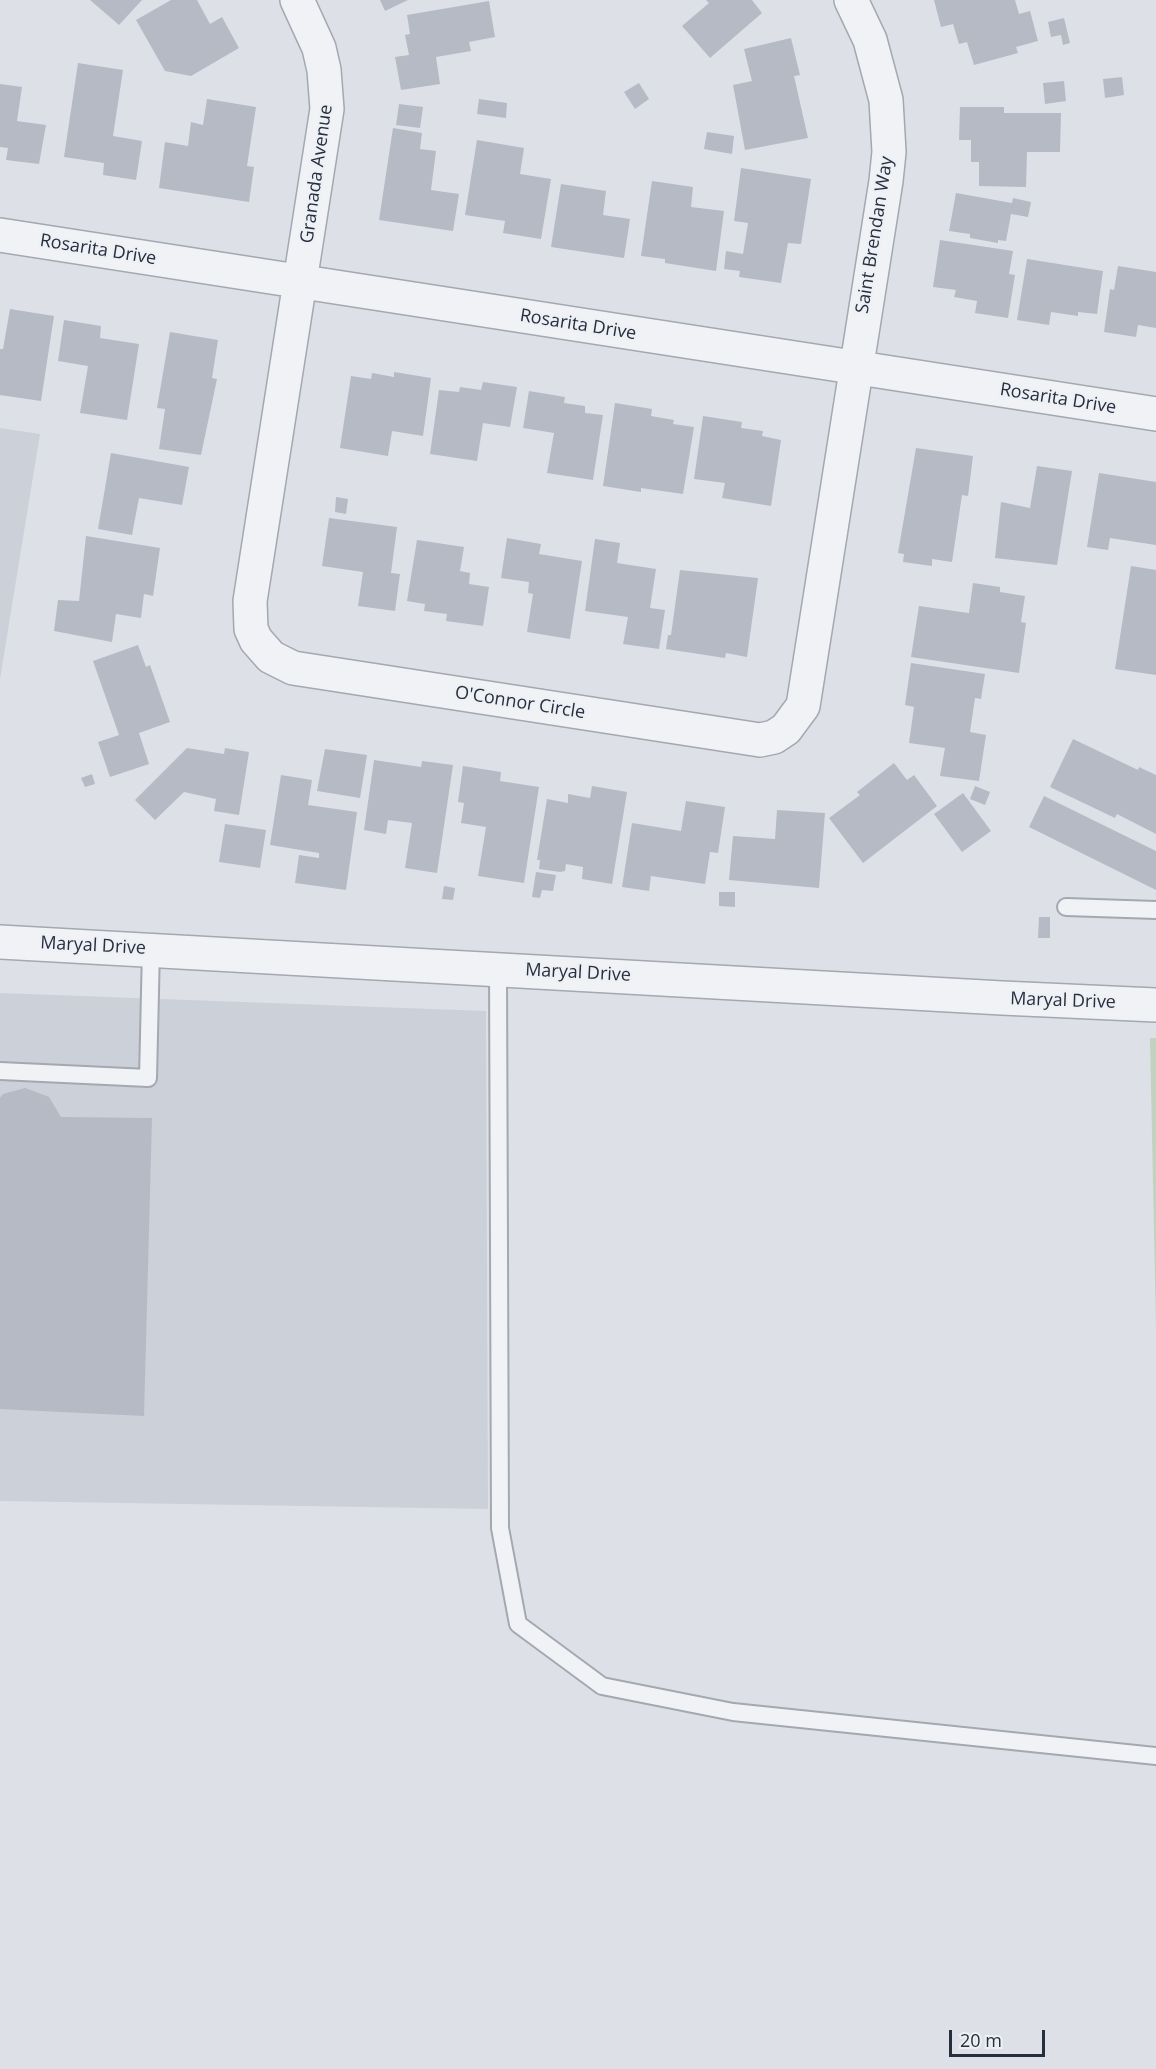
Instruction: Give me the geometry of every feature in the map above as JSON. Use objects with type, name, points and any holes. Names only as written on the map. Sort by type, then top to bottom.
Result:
[{"type":"street","name":"Granada Avenue","points":[[297,0],[319,48],[324,70],[327,109],[301,282]]},
{"type":"street","name":"Saint Brendan Way","points":[[851,0],[870,40],[886,100],[889,152],[854,368]]},
{"type":"street","name":"Rosarita Drive","points":[[0,235],[1156,414]]},
{"type":"street","name":"O'Connor Circle","points":[[301,282],[250,601],[250,629],[263,649],[281,663],[363,679],[760,740],[786,729],[803,706],[854,368]]},
{"type":"street","name":"Maryal Drive","points":[[0,942],[498,968],[990,998],[1156,1005]]},
{"type":"lane","points":[[1066,907],[1156,910]]},
{"type":"lane","points":[[0,1071],[148,1078],[151,949]]},
{"type":"lane","points":[[498,968],[500,1528],[518,1624],[602,1686],[733,1712],[1156,1756]]},
{"type":"shaded area","points":[[0,428],[40,434],[0,679]]},
{"type":"shaded area","points":[[0,993],[486,1011],[488,1509],[0,1501]]},
{"type":"green space","points":[[1150,1038],[1156,1038],[1156,1329]]},
{"type":"building","points":[[90,0],[142,0],[119,25]]},
{"type":"building","points":[[171,0],[197,0],[210,24],[222,17],[239,48],[191,76],[165,71],[136,20]]},
{"type":"building","points":[[380,0],[408,0],[385,11]]},
{"type":"building","points":[[706,0],[752,0],[762,13],[710,58],[682,26],[709,3]]},
{"type":"building","points":[[934,0],[1015,0],[1019,14],[1030,11],[1038,41],[1016,47],[1018,53],[974,65],[967,42],[959,44],[953,24],[941,27]]},
{"type":"building","points":[[489,1],[495,37],[469,42],[471,51],[436,57],[440,84],[401,90],[395,57],[409,55],[405,35],[410,34],[407,15]]},
{"type":"building","points":[[1064,18],[1070,43],[1063,45],[1061,35],[1051,37],[1048,22]]},
{"type":"building","points":[[791,38],[800,75],[794,76],[808,138],[745,150],[733,85],[752,81],[744,49]]},
{"type":"building","points":[[78,63],[123,70],[113,136],[142,141],[136,180],[103,175],[104,163],[64,157]]},
{"type":"building","points":[[1122,77],[1124,95],[1105,98],[1103,79]]},
{"type":"building","points":[[1064,81],[1066,101],[1045,104],[1043,83]]},
{"type":"building","points":[[639,83],[649,99],[635,109],[624,92]]},
{"type":"building","points":[[0,84],[22,87],[17,121],[46,125],[39,164],[6,160],[8,148],[0,147]]},
{"type":"building","points":[[207,99],[256,107],[247,166],[254,167],[249,202],[159,188],[165,142],[188,146],[191,122],[203,125]]},
{"type":"building","points":[[479,99],[507,103],[506,118],[477,114]]},
{"type":"building","points":[[399,104],[423,107],[420,128],[396,125]]},
{"type":"building","points":[[960,107],[1004,107],[1004,113],[1061,113],[1060,152],[1027,152],[1026,187],[979,186],[979,162],[971,162],[971,140],[959,140]]},
{"type":"building","points":[[393,128],[422,133],[420,149],[436,151],[431,190],[459,194],[453,231],[379,220]]},
{"type":"building","points":[[707,132],[734,136],[732,154],[704,149]]},
{"type":"building","points":[[477,140],[524,148],[520,174],[551,179],[541,239],[503,233],[505,221],[465,215]]},
{"type":"building","points":[[741,168],[811,179],[801,244],[788,243],[781,283],[739,277],[740,271],[724,269],[726,251],[743,254],[748,223],[734,221]]},
{"type":"building","points":[[652,181],[693,187],[691,207],[724,211],[716,271],[665,263],[665,259],[641,256]]},
{"type":"building","points":[[561,184],[606,191],[603,215],[630,219],[624,258],[551,247]]},
{"type":"building","points":[[956,193],[1012,203],[1013,198],[1031,202],[1028,217],[1011,214],[1006,241],[998,240],[998,243],[970,238],[970,234],[949,231]]},
{"type":"building","points":[[940,240],[1013,251],[1009,274],[1015,275],[1008,318],[975,313],[977,301],[954,297],[956,290],[933,287]]},
{"type":"building","points":[[1027,259],[1103,271],[1097,314],[1078,312],[1078,316],[1051,312],[1049,325],[1017,320]]},
{"type":"building","points":[[1118,266],[1156,272],[1156,328],[1138,325],[1136,337],[1104,332],[1110,289],[1114,290]]},
{"type":"building","points":[[10,309],[54,316],[41,401],[0,395],[0,349],[3,349]]},
{"type":"building","points":[[64,320],[101,326],[100,338],[139,344],[127,420],[80,413],[88,366],[58,361]]},
{"type":"building","points":[[170,332],[218,340],[212,378],[217,379],[201,455],[159,449],[165,409],[157,408]]},
{"type":"building","points":[[394,372],[431,378],[423,436],[392,431],[388,456],[340,448],[351,376],[371,379],[372,373],[394,377]]},
{"type":"building","points":[[483,382],[517,387],[510,427],[483,423],[477,461],[430,454],[439,390],[459,392],[460,387],[481,390]]},
{"type":"building","points":[[529,391],[565,397],[564,403],[585,406],[585,413],[603,415],[593,480],[547,473],[554,433],[523,428]]},
{"type":"building","points":[[615,403],[652,409],[651,416],[674,420],[673,424],[694,427],[683,494],[641,488],[641,492],[603,486]]},
{"type":"building","points":[[703,416],[742,422],[741,428],[763,431],[762,436],[781,440],[771,506],[722,498],[725,483],[694,479]]},
{"type":"building","points":[[916,448],[973,456],[968,496],[962,495],[952,562],[932,559],[932,566],[903,562],[904,554],[898,553]]},
{"type":"building","points":[[111,453],[189,467],[182,505],[139,498],[132,535],[98,529]]},
{"type":"building","points":[[1037,466],[1072,471],[1057,565],[995,558],[1001,502],[1030,508]]},
{"type":"building","points":[[1099,473],[1156,482],[1156,545],[1110,538],[1108,550],[1087,547]]},
{"type":"building","points":[[336,497],[348,499],[346,514],[335,512]]},
{"type":"building","points":[[329,518],[397,527],[391,573],[400,574],[395,611],[358,606],[363,572],[322,566]]},
{"type":"building","points":[[86,536],[160,548],[153,596],[144,594],[141,618],[116,614],[112,642],[54,631],[58,600],[79,601]]},
{"type":"building","points":[[507,538],[541,544],[539,554],[582,561],[570,639],[527,632],[533,594],[528,593],[529,582],[501,578]]},
{"type":"building","points":[[595,539],[620,543],[617,563],[656,569],[650,608],[665,610],[659,649],[623,644],[628,617],[585,611]]},
{"type":"building","points":[[417,540],[464,547],[460,571],[470,573],[469,584],[489,587],[483,626],[446,621],[447,614],[424,611],[425,604],[407,601]]},
{"type":"building","points":[[1131,566],[1156,570],[1156,675],[1115,669]]},
{"type":"building","points":[[680,570],[758,578],[747,657],[726,653],[725,658],[666,649],[668,635],[671,635]]},
{"type":"building","points":[[973,583],[1000,587],[1000,592],[1025,596],[1021,622],[1026,623],[1019,673],[911,657],[919,606],[969,613]]},
{"type":"building","points":[[138,645],[146,667],[150,665],[170,722],[139,733],[149,764],[110,777],[98,742],[119,735],[93,661]]},
{"type":"building","points":[[911,663],[985,674],[981,699],[975,698],[970,732],[986,735],[979,781],[940,776],[945,748],[909,743],[914,707],[905,705]]},
{"type":"building","points":[[1073,739],[1138,770],[1139,767],[1156,775],[1156,834],[1117,814],[1115,818],[1050,787]]},
{"type":"building","points":[[187,748],[224,754],[225,748],[249,752],[239,815],[214,811],[216,799],[184,792],[155,820],[135,800]]},
{"type":"building","points":[[325,749],[367,755],[360,798],[317,791]]},
{"type":"building","points":[[374,760],[421,767],[422,761],[453,765],[437,873],[405,868],[412,823],[388,820],[386,834],[364,830]]},
{"type":"building","points":[[894,763],[907,780],[914,775],[937,806],[863,863],[829,818],[860,795],[857,792]]},
{"type":"building","points":[[463,766],[501,772],[500,781],[539,787],[524,883],[478,876],[486,827],[461,823],[464,803],[458,802]]},
{"type":"building","points":[[92,774],[95,784],[85,787],[81,778]]},
{"type":"building","points":[[281,775],[312,780],[308,805],[357,812],[346,890],[295,883],[299,855],[319,858],[319,853],[270,845]]},
{"type":"building","points":[[592,786],[627,792],[612,884],[582,879],[583,867],[566,864],[565,871],[560,872],[539,869],[540,860],[537,860],[547,799],[568,803],[568,794],[590,798]]},
{"type":"building","points":[[975,786],[990,792],[985,805],[970,799]]},
{"type":"building","points":[[963,793],[991,831],[962,852],[934,814]]},
{"type":"building","points":[[1044,796],[1156,851],[1156,890],[1029,827]]},
{"type":"building","points":[[686,801],[725,807],[718,853],[710,852],[705,884],[651,876],[649,891],[622,887],[632,823],[681,831]]},
{"type":"building","points":[[777,810],[825,813],[819,888],[729,880],[733,836],[775,839]]},
{"type":"building","points":[[225,824],[266,830],[260,868],[219,862]]},
{"type":"building","points":[[536,872],[556,875],[553,891],[542,890],[540,898],[532,897]]},
{"type":"building","points":[[444,886],[455,888],[453,900],[442,899]]},
{"type":"building","points":[[719,892],[735,892],[735,907],[719,906]]},
{"type":"building","points":[[1039,917],[1050,917],[1050,938],[1038,938]]},
{"type":"building","points":[[25,1088],[49,1097],[61,1117],[152,1118],[144,1416],[0,1409],[0,1098],[3,1094]]}]
